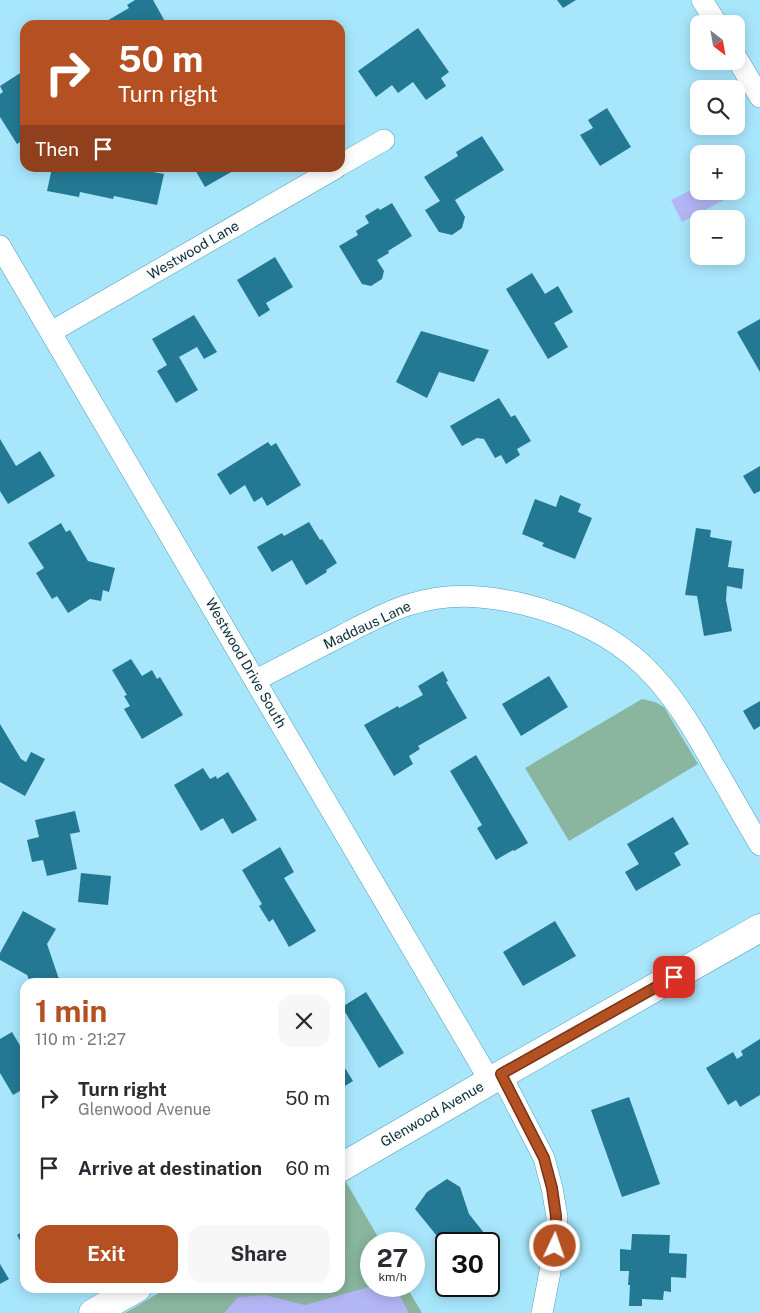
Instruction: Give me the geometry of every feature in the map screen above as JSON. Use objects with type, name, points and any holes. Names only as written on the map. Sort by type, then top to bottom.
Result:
[{"type":"street","points":[[702,0],[711,15]]},
{"type":"street","points":[[744,70],[760,97]]},
{"type":"street","points":[[345,162],[384,140]]},
{"type":"street","name":"Westwood Lane","points":[[51,332],[329,172]]},
{"type":"street","name":"Westwood Drive South","points":[[0,246],[256,680],[544,1158],[552,1188],[556,1216],[555,1246],[542,1313]]},
{"type":"street","name":"Maddaus Lane","points":[[256,680],[371,621],[406,606],[432,598],[462,595],[487,597],[546,610],[577,622],[602,635],[625,650],[657,680],[686,718],[760,845]]},
{"type":"street","name":"Glenwood Avenue","points":[[345,1165],[760,928]]},
{"type":"street","points":[[93,1313],[128,1293]]},
{"type":"green space","points":[[642,699],[655,702],[664,707],[698,764],[569,841],[525,768]]},
{"type":"green space","points":[[346,1182],[375,1232],[360,1232],[360,1297],[413,1297],[422,1313],[125,1313],[159,1293],[345,1293]]},
{"type":"water","points":[[690,190],[690,200],[724,200],[705,210],[690,210],[690,218],[682,222],[671,200]]},
{"type":"water","points":[[360,1289],[360,1297],[401,1297],[409,1313],[224,1313],[238,1297],[265,1295],[305,1305]]},
{"type":"building","points":[[135,0],[153,0],[164,20],[109,20],[129,8],[127,5]]},
{"type":"building","points":[[557,0],[576,0],[563,8]]},
{"type":"building","points":[[418,28],[449,72],[441,78],[446,86],[426,100],[413,82],[398,93],[392,85],[376,97],[358,71]]},
{"type":"building","points":[[20,73],[20,142],[17,144],[0,117],[0,94],[3,92],[0,86]]},
{"type":"building","points":[[607,108],[631,147],[600,166],[580,135],[593,128],[588,120]]},
{"type":"building","points":[[482,136],[504,170],[455,200],[465,217],[462,228],[452,235],[439,232],[425,210],[440,201],[424,177],[458,156],[456,152]]},
{"type":"building","points":[[51,172],[153,172],[164,174],[157,205],[114,196],[113,199],[80,192],[79,197],[47,191]]},
{"type":"building","points":[[196,172],[231,172],[205,187]]},
{"type":"building","points":[[392,203],[412,236],[377,260],[384,271],[382,279],[371,286],[362,284],[339,246],[358,235],[356,231],[369,223],[365,216],[378,208],[380,210]]},
{"type":"building","points":[[275,257],[293,287],[266,303],[270,310],[259,317],[237,280]]},
{"type":"building","points":[[532,273],[545,294],[558,286],[573,312],[554,323],[568,347],[548,359],[506,289]]},
{"type":"building","points":[[194,315],[217,352],[204,359],[197,347],[179,357],[198,390],[176,403],[157,371],[167,365],[152,339]]},
{"type":"building","points":[[760,319],[760,372],[737,332]]},
{"type":"building","points":[[421,331],[489,350],[474,382],[439,372],[427,398],[396,382]]},
{"type":"building","points":[[499,398],[511,417],[515,415],[531,441],[517,449],[520,455],[506,464],[501,455],[495,458],[484,439],[477,438],[462,446],[450,426]]},
{"type":"building","points":[[0,439],[16,466],[40,451],[55,476],[8,504],[0,491]]},
{"type":"building","points":[[268,442],[271,446],[276,443],[301,485],[267,506],[262,497],[254,502],[245,485],[230,495],[217,474]]},
{"type":"building","points":[[760,466],[760,491],[754,494],[743,476]]},
{"type":"building","points":[[560,495],[581,504],[578,512],[592,518],[575,559],[542,546],[544,543],[522,534],[535,499],[556,507]]},
{"type":"building","points":[[309,522],[337,563],[326,570],[327,572],[306,585],[292,560],[272,572],[257,547],[282,533],[284,536]]},
{"type":"building","points":[[61,523],[66,532],[70,530],[88,561],[115,568],[109,592],[103,590],[101,601],[90,599],[68,613],[57,596],[52,599],[36,573],[44,568],[28,543]]},
{"type":"building","points":[[696,528],[711,530],[710,537],[732,541],[728,567],[744,569],[742,589],[727,586],[726,600],[732,631],[704,636],[697,596],[685,595]]},
{"type":"building","points":[[131,659],[142,676],[152,670],[157,679],[160,677],[183,715],[142,739],[124,709],[130,706],[124,696],[127,695],[112,670]]},
{"type":"building","points":[[443,671],[448,681],[446,682],[467,718],[418,746],[420,749],[409,756],[413,764],[394,776],[364,725],[398,706],[399,708],[423,695],[418,686]]},
{"type":"building","points":[[549,676],[568,707],[521,736],[502,704]]},
{"type":"building","points":[[760,701],[760,726],[754,730],[743,711]]},
{"type":"building","points":[[0,724],[21,759],[26,762],[31,752],[45,759],[25,796],[0,782]]},
{"type":"building","points":[[476,755],[528,843],[496,860],[477,828],[482,825],[450,771]]},
{"type":"building","points":[[203,768],[210,779],[216,776],[217,779],[228,772],[257,820],[232,834],[223,818],[201,831],[174,785]]},
{"type":"building","points":[[75,811],[80,832],[70,834],[77,869],[47,876],[43,860],[32,862],[27,840],[39,837],[35,820]]},
{"type":"building","points":[[673,817],[689,844],[674,853],[681,865],[636,891],[625,872],[639,864],[627,844]]},
{"type":"building","points":[[280,847],[294,872],[284,878],[316,931],[289,947],[273,919],[269,922],[259,906],[262,904],[242,870]]},
{"type":"building","points":[[81,873],[111,876],[108,905],[78,902]]},
{"type":"building","points":[[23,911],[56,929],[47,944],[59,978],[28,978],[27,975],[0,960],[0,953]]},
{"type":"building","points":[[555,921],[576,956],[523,986],[503,952]]},
{"type":"building","points":[[366,992],[404,1053],[379,1068],[345,1012],[345,1005]]},
{"type":"building","points":[[12,1032],[20,1046],[20,1091],[13,1095],[0,1073],[0,1039]]},
{"type":"building","points":[[760,1039],[760,1095],[740,1107],[736,1100],[728,1105],[706,1068],[733,1052],[737,1059],[743,1055],[741,1051]]},
{"type":"building","points":[[345,1068],[353,1081],[345,1086]]},
{"type":"building","points":[[629,1097],[660,1184],[622,1197],[591,1110]]},
{"type":"building","points":[[447,1179],[460,1187],[469,1214],[483,1232],[435,1232],[435,1234],[415,1209],[427,1192]]},
{"type":"building","points":[[632,1234],[670,1235],[669,1253],[687,1254],[686,1278],[671,1277],[671,1292],[664,1291],[663,1300],[642,1299],[642,1306],[629,1306],[629,1271],[620,1271],[620,1249],[631,1250]]},
{"type":"building","points":[[0,1264],[9,1279],[0,1284]]},
{"type":"route","points":[[555,1246],[556,1216],[552,1188],[544,1158],[501,1074],[674,977]]}]
